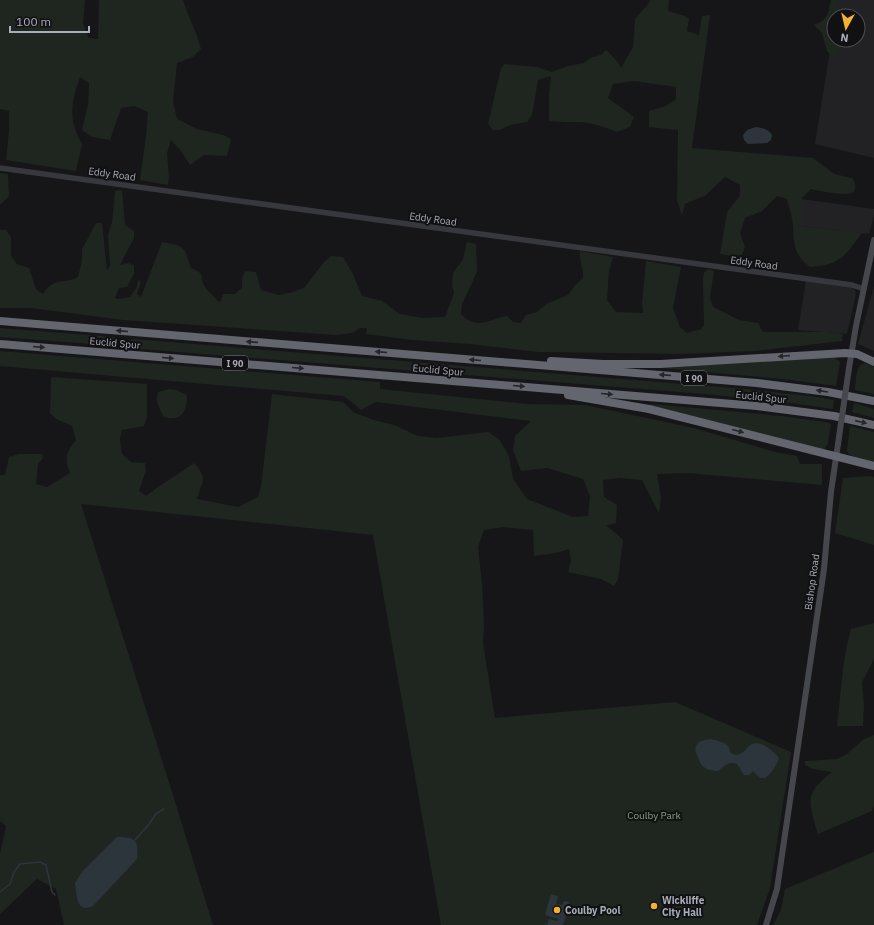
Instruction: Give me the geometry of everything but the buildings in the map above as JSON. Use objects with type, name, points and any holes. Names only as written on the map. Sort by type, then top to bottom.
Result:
[{"type":"highway","name":"Euclid Spur","points":[[0,321],[764,384],[835,393],[874,401]]},
{"type":"highway","name":"Euclid Spur","points":[[0,344],[779,409],[834,416],[874,425]]},
{"type":"highway","points":[[514,363],[555,361],[603,364],[661,364],[851,353],[874,362]]},
{"type":"highway","points":[[540,388],[582,398],[649,409],[874,466]]},
{"type":"main road","name":"Bishop Road","points":[[766,925],[778,882],[824,568],[831,492],[851,353],[874,240]]},
{"type":"street","name":"Eddy Road","points":[[0,168],[852,285],[864,289]]},
{"type":"shaded area","points":[[838,0],[874,0],[874,158],[815,144],[830,48],[866,48],[866,8],[836,8]]},
{"type":"shaded area","points":[[756,127],[769,131],[772,135],[771,140],[767,143],[748,144],[744,140],[743,135],[747,130]]},
{"type":"shaded area","points":[[801,199],[874,209],[869,234],[801,226]]},
{"type":"shaded area","points":[[806,281],[848,286],[855,290],[856,294],[847,334],[798,330]]},
{"type":"shaded area","points":[[874,286],[874,351],[858,344]]},
{"type":"shaded area","points":[[710,739],[724,743],[728,746],[731,753],[736,755],[742,753],[753,744],[761,744],[779,758],[774,769],[765,778],[760,778],[753,771],[749,775],[744,775],[737,764],[734,763],[726,764],[718,771],[711,770],[704,767],[700,763],[696,751],[696,745],[698,743],[703,740]]},
{"type":"shaded area","points":[[117,837],[128,838],[135,841],[137,844],[137,859],[93,906],[87,908],[83,907],[78,902],[75,883],[82,872]]},
{"type":"shaded area","name":"Coulby Pool","points":[[551,894],[558,896],[556,904],[562,905],[564,901],[569,902],[563,925],[547,925],[549,919],[557,921],[558,919],[545,915]]},
{"type":"green space","points":[[0,0],[85,0],[83,24],[89,38],[98,39],[99,0],[183,0],[201,49],[193,57],[177,63],[173,102],[177,119],[197,129],[223,135],[231,139],[227,156],[204,155],[190,165],[182,152],[171,140],[167,153],[169,177],[168,185],[140,180],[148,112],[134,106],[121,108],[110,140],[92,137],[82,130],[88,105],[89,83],[80,77],[72,111],[75,127],[82,144],[76,171],[6,160],[9,111],[0,109]]},
{"type":"green space","points":[[650,0],[669,0],[668,11],[685,16],[689,19],[687,31],[699,35],[702,16],[710,15],[692,148],[813,158],[834,174],[852,178],[855,183],[854,192],[845,194],[811,189],[801,199],[801,226],[862,233],[844,256],[827,265],[810,267],[804,262],[797,253],[793,222],[787,199],[777,196],[762,211],[745,218],[740,233],[745,247],[742,255],[732,256],[720,254],[727,212],[740,196],[740,185],[725,177],[706,195],[685,204],[682,216],[677,200],[678,130],[649,127],[649,111],[666,106],[676,99],[676,87],[634,81],[613,84],[608,98],[634,117],[630,127],[617,132],[580,122],[549,121],[551,76],[538,80],[532,115],[527,122],[510,125],[500,130],[493,130],[488,124],[501,68],[505,64],[537,67],[552,72],[568,66],[584,63],[592,57],[601,55],[606,50],[618,62],[621,68],[633,47],[635,19]]},
{"type":"green space","points":[[831,0],[840,0],[838,8],[829,8]]},
{"type":"green space","points":[[826,18],[826,47],[822,33],[814,25]]},
{"type":"green space","points":[[826,48],[839,48],[836,59],[827,51]]},
{"type":"green space","points":[[0,173],[8,174],[9,196],[0,205]]},
{"type":"green space","points":[[122,190],[125,225],[134,231],[134,238],[120,265],[128,263],[134,265],[134,274],[127,287],[119,288],[115,298],[119,299],[130,297],[137,287],[138,280],[141,282],[137,294],[141,297],[162,242],[180,246],[183,249],[191,268],[201,274],[205,287],[219,302],[221,301],[223,294],[235,294],[242,288],[242,278],[245,271],[256,272],[261,290],[279,295],[293,292],[305,287],[324,262],[331,256],[343,257],[353,274],[362,296],[382,301],[400,314],[422,318],[445,317],[454,293],[452,285],[453,273],[463,259],[467,242],[476,244],[477,272],[462,304],[461,314],[472,322],[478,323],[507,316],[513,322],[521,323],[526,315],[537,312],[548,303],[568,295],[575,285],[583,278],[580,251],[613,257],[609,271],[607,300],[616,312],[643,313],[642,303],[646,261],[681,267],[673,308],[680,327],[687,333],[701,329],[704,325],[703,279],[704,273],[708,269],[714,271],[710,298],[713,307],[739,320],[758,323],[763,332],[827,332],[843,334],[842,341],[755,351],[680,354],[539,352],[470,344],[412,340],[366,334],[367,328],[360,328],[352,333],[336,335],[123,320],[31,308],[0,308],[0,230],[6,230],[11,237],[11,256],[17,264],[29,268],[36,289],[43,294],[47,288],[55,283],[78,277],[82,260],[82,249],[96,223],[102,223],[107,270],[110,266],[108,235],[112,222],[115,191]]},
{"type":"green space","points":[[0,328],[114,337],[119,341],[118,344],[105,345],[0,337]]},
{"type":"green space","points":[[133,339],[745,389],[834,400],[833,409],[785,402],[705,394],[129,348],[126,345],[127,342]]},
{"type":"green space","name":"Coulby Park","points":[[0,351],[380,382],[380,389],[528,404],[585,405],[694,428],[775,452],[797,456],[800,464],[822,464],[822,485],[687,473],[657,474],[661,498],[659,513],[642,480],[620,478],[603,480],[604,497],[617,505],[616,523],[606,526],[623,540],[618,579],[614,586],[601,579],[568,572],[571,561],[569,549],[556,553],[534,556],[533,530],[503,527],[484,530],[478,547],[482,583],[484,627],[483,643],[495,718],[675,702],[791,752],[770,888],[757,925],[441,925],[373,535],[81,504],[213,925],[64,925],[56,889],[37,879],[0,914],[0,854],[6,826],[0,821],[0,475],[5,475],[9,457],[19,454],[42,454],[43,458],[38,464],[36,484],[47,487],[70,473],[67,463],[67,455],[68,451],[76,440],[72,426],[56,419],[50,413],[51,377],[147,384],[147,417],[144,426],[122,430],[120,439],[122,454],[131,462],[145,463],[146,470],[139,491],[146,496],[194,463],[201,473],[203,480],[197,499],[238,507],[258,497],[261,486],[272,394],[343,402],[353,412],[374,420],[394,425],[418,436],[437,438],[488,432],[499,439],[509,456],[513,479],[527,499],[573,517],[588,516],[590,496],[583,479],[547,468],[521,471],[513,450],[515,436],[531,421],[376,402],[361,410],[343,396],[0,366]]},
{"type":"green space","points":[[834,357],[840,362],[836,386],[782,379],[662,368]]},
{"type":"green space","points":[[865,363],[874,367],[874,394],[855,390],[859,367]]},
{"type":"green space","points":[[170,389],[187,395],[186,406],[182,414],[175,418],[164,417],[157,401],[158,392]]},
{"type":"green space","points":[[854,403],[874,409],[874,418],[852,412]]},
{"type":"green space","points":[[649,405],[782,416],[825,422],[831,424],[828,443],[824,450]]},
{"type":"green space","points":[[850,426],[874,432],[874,462],[852,456],[847,451]]},
{"type":"green space","points":[[874,477],[874,545],[835,533],[843,478]]},
{"type":"green space","points":[[874,623],[874,659],[862,682],[864,705],[863,726],[837,726],[844,665],[851,629]]},
{"type":"green space","points":[[874,735],[874,805],[872,811],[818,834],[814,821],[811,797],[817,786],[832,772],[813,769],[805,765],[805,761],[837,759],[847,754],[864,739]]},
{"type":"green space","points":[[874,852],[874,925],[773,925],[781,910],[785,889]]},
{"type":"waterway","points":[[135,840],[156,814],[164,809]]},
{"type":"waterway","points":[[0,892],[10,884],[14,872],[20,864],[40,862],[46,865],[52,892],[55,895]]},
{"type":"place","name":"Wickliffe City Hall","points":[[654,906]]},
{"type":"place","name":"Coulby Pool","points":[[557,910]]}]
